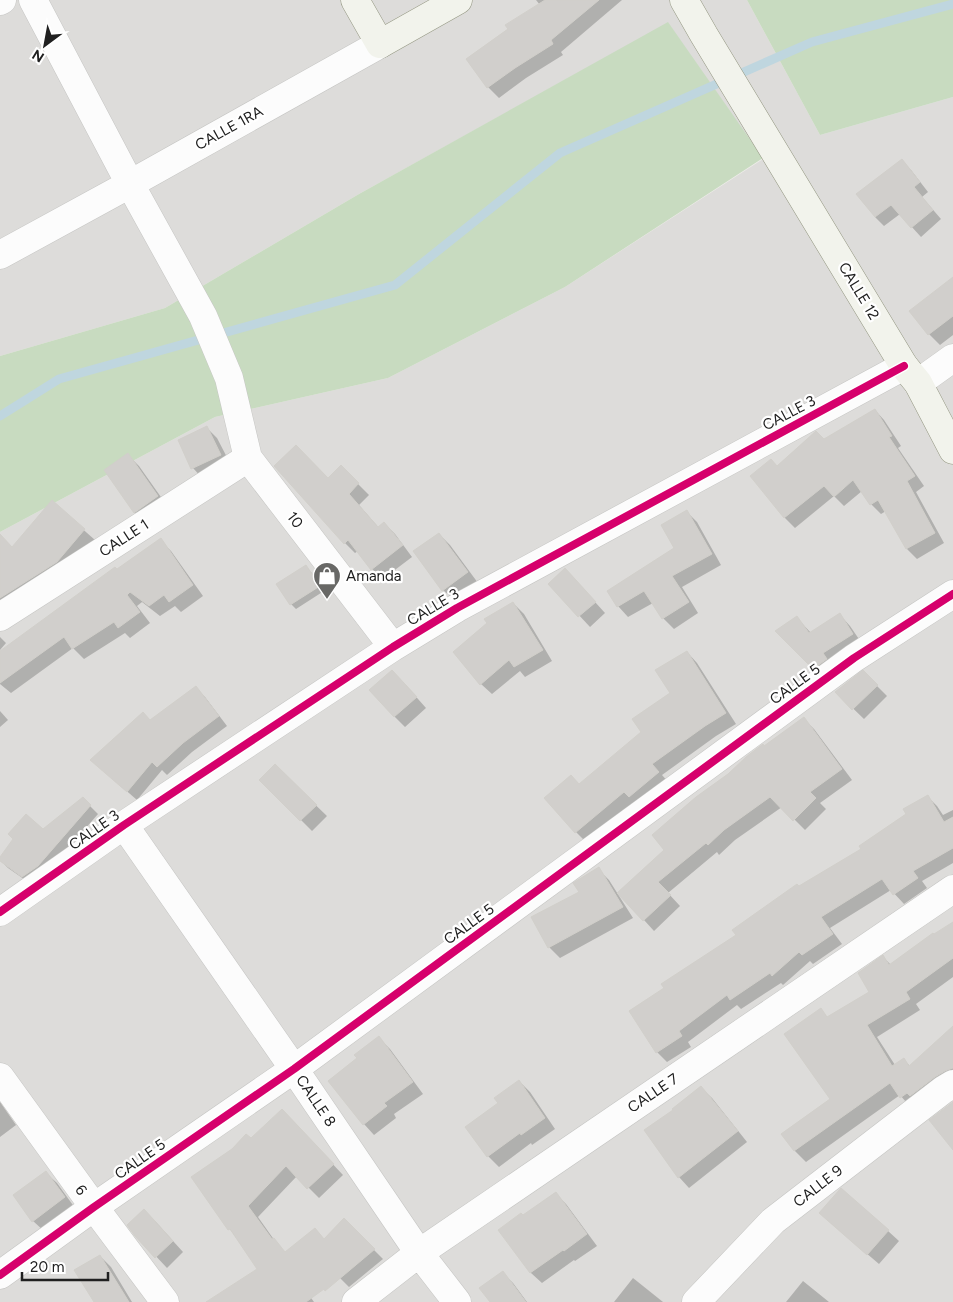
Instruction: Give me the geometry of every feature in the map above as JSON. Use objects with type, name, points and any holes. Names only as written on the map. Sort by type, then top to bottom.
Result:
[{"type":"street","name":"10","points":[[33,0],[130,184],[203,316],[229,378],[248,458],[393,647]]},
{"type":"street","points":[[355,0],[380,44]]},
{"type":"street","name":"CALLE 1RA","points":[[0,255],[458,0]]},
{"type":"street","name":"CALLE 12","points":[[684,0],[911,374],[953,450]]},
{"type":"street","name":"CALLE 3","points":[[0,912],[124,825],[393,647],[457,608],[911,374],[953,358]]},
{"type":"street","name":"CALLE 1","points":[[0,617],[248,458]]},
{"type":"street","name":"CALLE 5","points":[[0,1275],[294,1069],[854,658],[953,594]]},
{"type":"street","name":"CALLE 8","points":[[124,825],[294,1069],[419,1253],[457,1302]]},
{"type":"street","name":"CALLE 7","points":[[356,1302],[419,1253],[953,889]]},
{"type":"street","name":"6","points":[[0,1077],[94,1208],[165,1302]]},
{"type":"street","name":"CALLE 9","points":[[696,1302],[773,1221],[953,1084]]},
{"type":"shaded area","points":[[0,0],[747,0],[820,135],[953,97],[953,1302],[0,1302],[0,532],[215,417],[388,378],[565,287],[763,159],[668,23],[359,194],[165,308],[0,356]]},
{"type":"green space","points":[[747,0],[953,0],[953,97],[820,135]]},
{"type":"green space","points":[[668,22],[763,158],[565,287],[388,378],[215,417],[0,532],[0,356],[165,308],[359,194]]},
{"type":"building","points":[[545,0],[599,0],[551,40],[553,44],[487,88],[466,59],[508,29],[505,25]]},
{"type":"building","points":[[902,159],[920,182],[914,187],[933,210],[911,228],[891,205],[875,217],[856,194]]},
{"type":"building","points":[[953,277],[953,316],[928,335],[909,311]]},
{"type":"building","points":[[875,409],[892,436],[889,437],[915,476],[907,481],[935,533],[906,549],[878,500],[870,505],[853,480],[834,497],[824,486],[784,518],[750,476],[771,459],[777,466],[816,431],[824,439]]},
{"type":"building","points":[[207,426],[221,455],[191,469],[178,440]]},
{"type":"building","points":[[296,445],[328,478],[341,465],[359,483],[349,494],[378,527],[384,522],[403,545],[371,570],[348,540],[344,544],[274,466]]},
{"type":"building","points":[[128,453],[158,496],[134,513],[104,470]]},
{"type":"building","points":[[52,500],[85,529],[57,562],[0,598],[0,534],[12,547]]},
{"type":"building","points":[[687,510],[712,554],[672,576],[689,602],[662,619],[644,591],[617,607],[607,591],[674,548],[661,525]]},
{"type":"building","points":[[439,533],[468,572],[442,591],[413,551]]},
{"type":"building","points":[[161,538],[193,585],[169,602],[164,595],[149,606],[130,592],[127,595],[140,612],[118,628],[114,622],[72,649],[64,637],[0,683],[0,651],[115,567],[117,569]]},
{"type":"building","points":[[306,565],[320,586],[290,605],[276,584]]},
{"type":"building","points":[[565,568],[596,602],[578,617],[548,584]]},
{"type":"building","points":[[513,602],[543,650],[514,667],[509,660],[480,685],[453,652],[487,623],[484,619]]},
{"type":"building","points":[[840,613],[853,634],[823,653],[827,659],[813,669],[775,631],[797,616],[809,633]]},
{"type":"building","points":[[687,651],[726,713],[652,764],[659,772],[629,797],[624,792],[575,833],[544,798],[571,775],[579,784],[641,732],[632,719],[670,693],[655,670]]},
{"type":"building","points":[[392,670],[417,697],[394,717],[369,690]]},
{"type":"building","points":[[863,670],[878,685],[852,710],[835,692]]},
{"type":"building","points":[[196,686],[219,716],[183,743],[157,767],[152,762],[127,792],[90,760],[143,712],[150,720]]},
{"type":"building","points":[[804,717],[842,769],[810,792],[816,798],[793,821],[770,797],[724,830],[708,845],[706,843],[658,882],[671,895],[643,921],[617,893],[664,850],[652,835],[696,797],[728,774],[746,757]]},
{"type":"building","points":[[275,764],[317,805],[300,821],[259,780]]},
{"type":"building","points":[[928,795],[944,822],[953,817],[953,848],[913,871],[918,878],[893,895],[882,879],[821,917],[833,934],[802,955],[799,952],[772,976],[770,973],[730,1000],[727,995],[679,1031],[682,1036],[656,1053],[629,1011],[664,988],[661,984],[736,935],[732,930],[797,884],[799,886],[861,849],[859,846],[906,814],[903,809]]},
{"type":"building","points":[[83,797],[91,805],[38,866],[22,877],[0,861],[0,857],[13,839],[8,834],[26,814],[43,829]]},
{"type":"building","points":[[599,867],[623,907],[548,948],[531,917],[579,892],[573,883]]},
{"type":"building","points":[[953,922],[953,958],[906,992],[910,999],[867,1025],[892,1066],[904,1058],[909,1066],[953,1026],[953,1068],[935,1077],[910,1096],[907,1093],[900,1098],[890,1083],[794,1151],[781,1134],[830,1099],[784,1034],[821,1008],[827,1017],[869,992],[858,973],[883,955],[889,965],[933,933]]},
{"type":"building","points":[[379,1036],[413,1082],[384,1103],[387,1106],[363,1125],[328,1081],[357,1058],[354,1055]]},
{"type":"building","points":[[519,1080],[545,1118],[521,1135],[520,1133],[487,1157],[465,1127],[498,1103],[494,1098]]},
{"type":"building","points":[[701,1086],[738,1131],[678,1178],[644,1130],[673,1110]]},
{"type":"building","points":[[953,1102],[953,1150],[929,1120]]},
{"type":"building","points":[[282,1109],[334,1164],[307,1189],[286,1166],[248,1206],[272,1239],[274,1238],[285,1252],[315,1228],[324,1239],[344,1218],[375,1249],[325,1291],[324,1289],[306,1302],[206,1302],[257,1269],[191,1177],[232,1149],[246,1134],[251,1138]]},
{"type":"building","points":[[46,1171],[65,1197],[32,1222],[13,1195]]},
{"type":"building","points":[[841,1188],[889,1230],[867,1255],[819,1213]]},
{"type":"building","points":[[556,1192],[587,1234],[530,1273],[498,1230],[521,1213],[523,1215]]},
{"type":"building","points":[[144,1209],[173,1241],[155,1258],[127,1225]]},
{"type":"building","points":[[100,1255],[129,1302],[94,1302],[74,1270]]},
{"type":"building","points":[[503,1271],[526,1302],[490,1302],[479,1288]]},
{"type":"waterway","points":[[0,416],[59,379],[395,285],[560,153],[812,42],[953,4]]},
{"type":"cycle path","points":[[0,912],[124,825],[393,647],[457,608],[904,366]]},
{"type":"cycle path","points":[[0,1275],[94,1207],[294,1069],[854,658],[953,594]]},
{"type":"place","name":"Amanda","points":[[327,600]]}]
